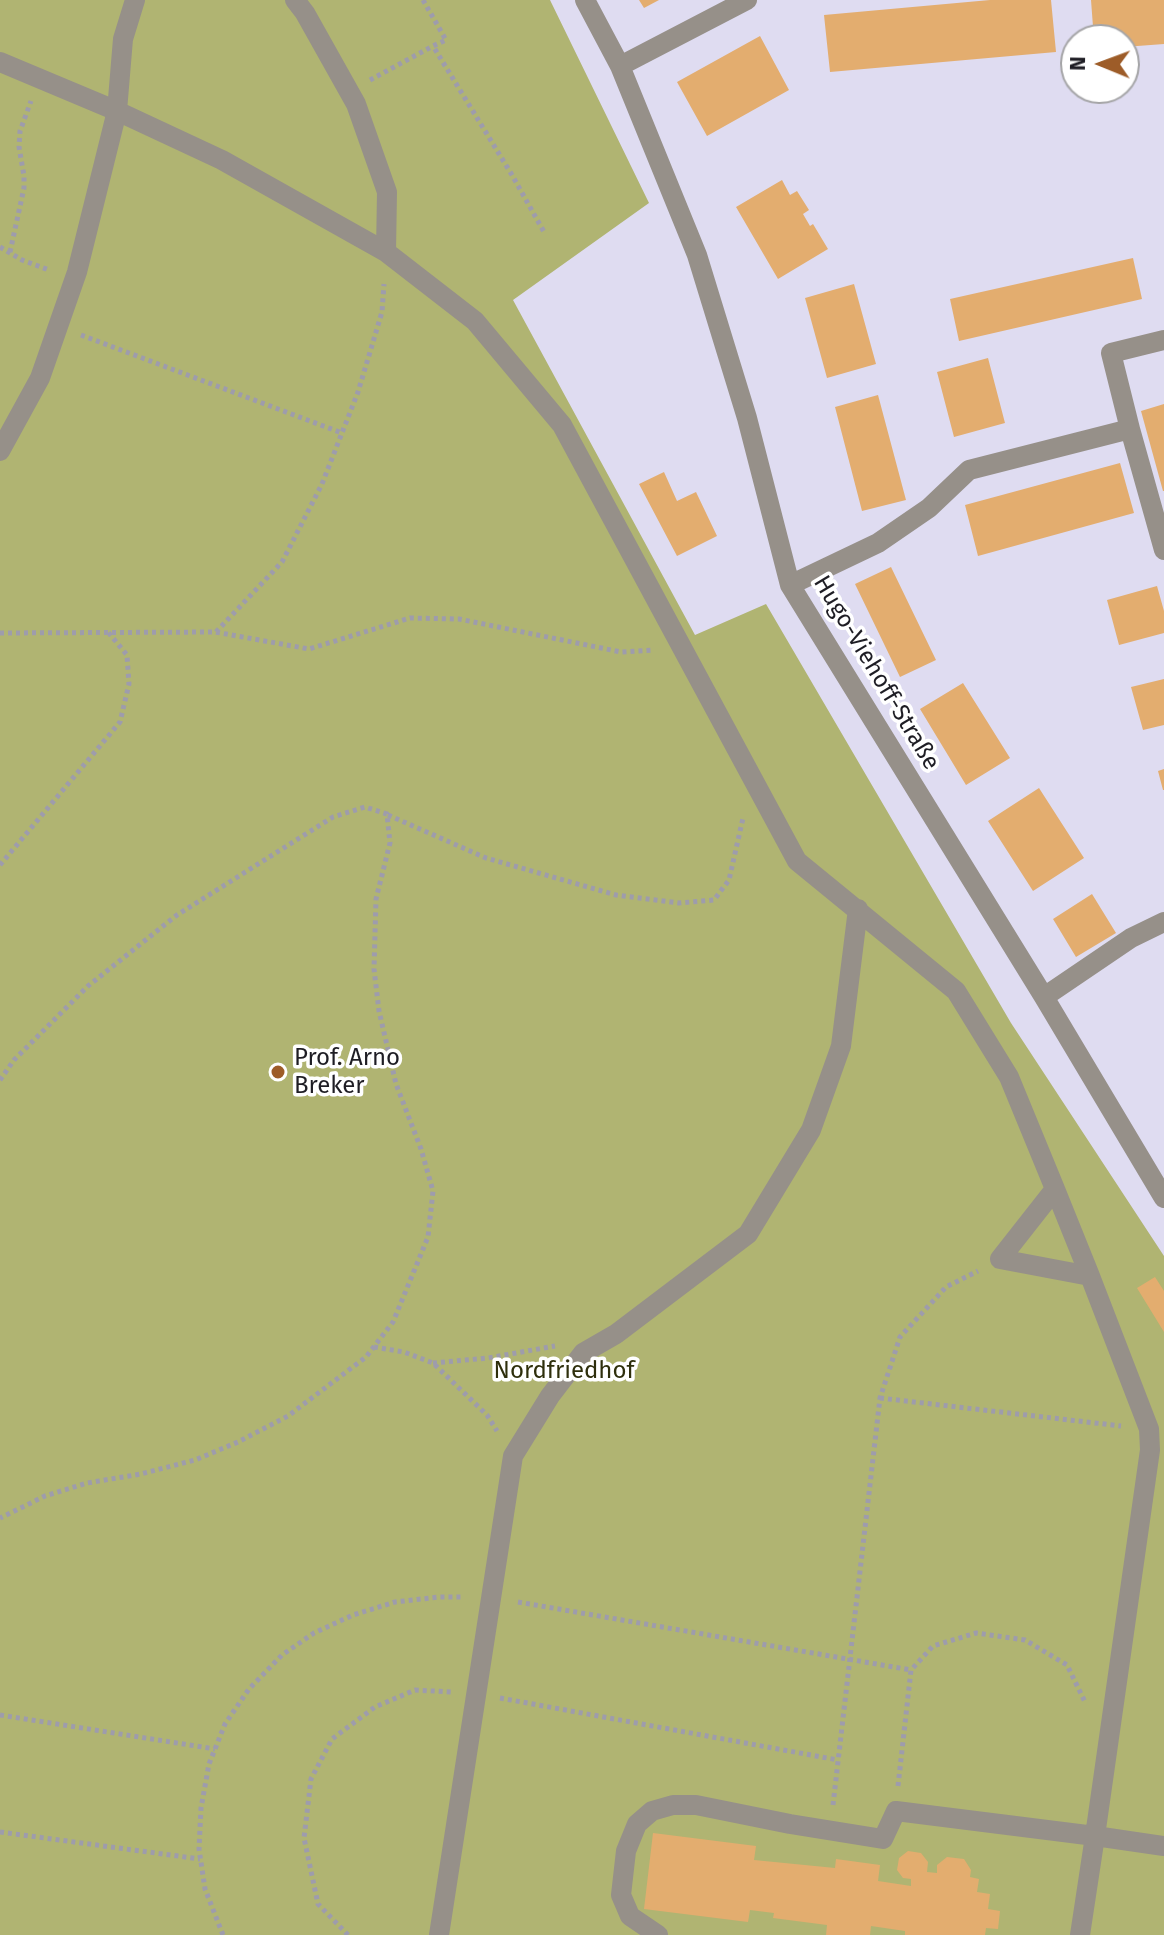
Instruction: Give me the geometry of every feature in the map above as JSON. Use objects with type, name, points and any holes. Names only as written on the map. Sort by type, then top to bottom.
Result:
[{"type":"street","points":[[0,451],[40,378],[74,280],[117,111],[123,39],[135,0]]},
{"type":"street","points":[[295,0],[350,92],[387,192],[386,252]]},
{"type":"street","name":"Hugo-Viehoff-Straße","points":[[585,0],[620,66],[697,255],[747,418],[790,585],[1164,1198]]},
{"type":"street","points":[[620,66],[747,0]]},
{"type":"street","points":[[0,62],[117,111],[222,160],[386,252],[475,321],[562,425],[797,861],[956,991],[1009,1077],[1149,1429],[1150,1450],[1080,1935]]},
{"type":"street","points":[[1164,340],[1111,353],[1164,550]]},
{"type":"street","points":[[790,585],[878,543],[929,508],[969,470],[1130,429]]},
{"type":"street","points":[[439,1935],[513,1456],[550,1396],[583,1353],[616,1334],[748,1234],[811,1130],[841,1046],[858,909]]},
{"type":"street","points":[[1044,997],[1131,938],[1164,922]]},
{"type":"street","points":[[1055,1189],[1000,1259],[1090,1276]]},
{"type":"street","points":[[658,1935],[630,1916],[621,1895],[626,1851],[637,1824],[652,1811],[673,1805],[696,1805],[883,1839],[896,1811],[1164,1846]]},
{"type":"path","points":[[350,92],[446,40],[423,0]]},
{"type":"path","points":[[433,46],[544,232]]},
{"type":"path","points":[[10,252],[24,188],[20,131],[39,79]]},
{"type":"path","points":[[0,247],[22,260],[74,280]]},
{"type":"path","points":[[215,632],[282,562],[322,484],[358,392],[382,312],[386,252]]},
{"type":"path","points":[[58,327],[342,433]]},
{"type":"path","points":[[0,633],[215,632],[309,649],[410,618],[459,619],[621,652],[682,648]]},
{"type":"path","points":[[0,865],[120,722],[129,684],[127,655],[107,631]]},
{"type":"path","points":[[0,1080],[14,1060],[88,986],[177,915],[333,817],[365,807],[486,858],[616,895],[679,903],[714,900],[729,880],[742,819],[756,785]]},
{"type":"path","points":[[0,1518],[59,1491],[195,1460],[238,1442],[288,1416],[366,1357],[393,1322],[428,1237],[433,1191],[396,1084],[379,1011],[374,969],[376,899],[390,843],[387,814]]},
{"type":"path","points":[[830,1831],[880,1398],[900,1337],[946,1287],[1000,1259]]},
{"type":"path","points":[[433,1363],[488,1358],[570,1343]]},
{"type":"path","points":[[374,1347],[404,1352],[433,1363],[487,1415],[513,1456]]},
{"type":"path","points":[[880,1398],[1149,1429]]},
{"type":"path","points":[[223,1935],[205,1889],[200,1859],[201,1808],[209,1764],[225,1724],[249,1689],[282,1655],[314,1633],[353,1615],[395,1602],[439,1597],[492,1597],[911,1670]]},
{"type":"path","points":[[896,1811],[911,1670],[933,1646],[976,1633],[1025,1640],[1067,1665],[1085,1702],[1113,1710]]},
{"type":"path","points":[[348,1935],[318,1904],[304,1838],[311,1779],[332,1739],[375,1707],[415,1690],[477,1694],[838,1760]]},
{"type":"path","points":[[0,1715],[215,1749]]},
{"type":"path","points":[[0,1832],[200,1859]]},
{"type":"green space","name":"Nordfriedhof","points":[[0,0],[550,0],[649,203],[513,300],[695,635],[766,604],[1011,1023],[1164,1256],[1164,1935],[0,1935]]},
{"type":"building","points":[[639,0],[659,0],[644,8]]},
{"type":"building","points":[[990,0],[1051,0],[1056,52],[830,72],[824,15]]},
{"type":"building","points":[[1091,0],[1164,0],[1164,44],[1140,46],[1140,24],[1093,24]]},
{"type":"building","points":[[760,36],[789,90],[707,136],[677,82]]},
{"type":"building","points":[[782,180],[790,195],[797,191],[809,210],[803,214],[828,249],[778,279],[736,207]]},
{"type":"building","points":[[1133,258],[1142,299],[959,341],[950,299]]},
{"type":"building","points":[[854,284],[876,364],[827,378],[805,298]]},
{"type":"building","points":[[988,358],[1005,423],[954,437],[937,372]]},
{"type":"building","points":[[878,395],[906,500],[862,511],[835,407]]},
{"type":"building","points":[[1164,404],[1164,491],[1163,491],[1141,411]]},
{"type":"building","points":[[1120,463],[1134,513],[978,556],[965,505]]},
{"type":"building","points":[[664,472],[677,501],[696,492],[717,536],[677,556],[639,484]]},
{"type":"building","points":[[891,567],[936,660],[900,677],[855,584]]},
{"type":"building","points":[[1157,586],[1164,611],[1164,633],[1119,645],[1107,600]]},
{"type":"building","points":[[1164,679],[1164,725],[1143,730],[1131,687]]},
{"type":"building","points":[[963,683],[1010,758],[966,785],[920,709]]},
{"type":"building","points":[[1164,769],[1164,790],[1163,790],[1158,771]]},
{"type":"building","points":[[1039,788],[1084,858],[1033,891],[988,821]]},
{"type":"building","points":[[1092,894],[1116,933],[1076,957],[1053,919]]},
{"type":"building","points":[[1155,1277],[1164,1291],[1164,1332],[1137,1288]]},
{"type":"building","points":[[653,1833],[756,1846],[754,1860],[835,1868],[836,1859],[880,1865],[878,1881],[911,1886],[911,1879],[903,1878],[897,1870],[899,1858],[908,1851],[921,1853],[928,1862],[927,1872],[937,1873],[937,1865],[947,1857],[964,1859],[971,1870],[970,1877],[979,1879],[977,1892],[990,1894],[988,1909],[1000,1911],[998,1929],[986,1928],[985,1935],[905,1935],[905,1931],[871,1926],[870,1935],[826,1935],[827,1925],[773,1918],[774,1913],[750,1910],[748,1922],[644,1909]]},
{"type":"place","name":"Prof. Arno Breker","points":[[278,1072]]}]
